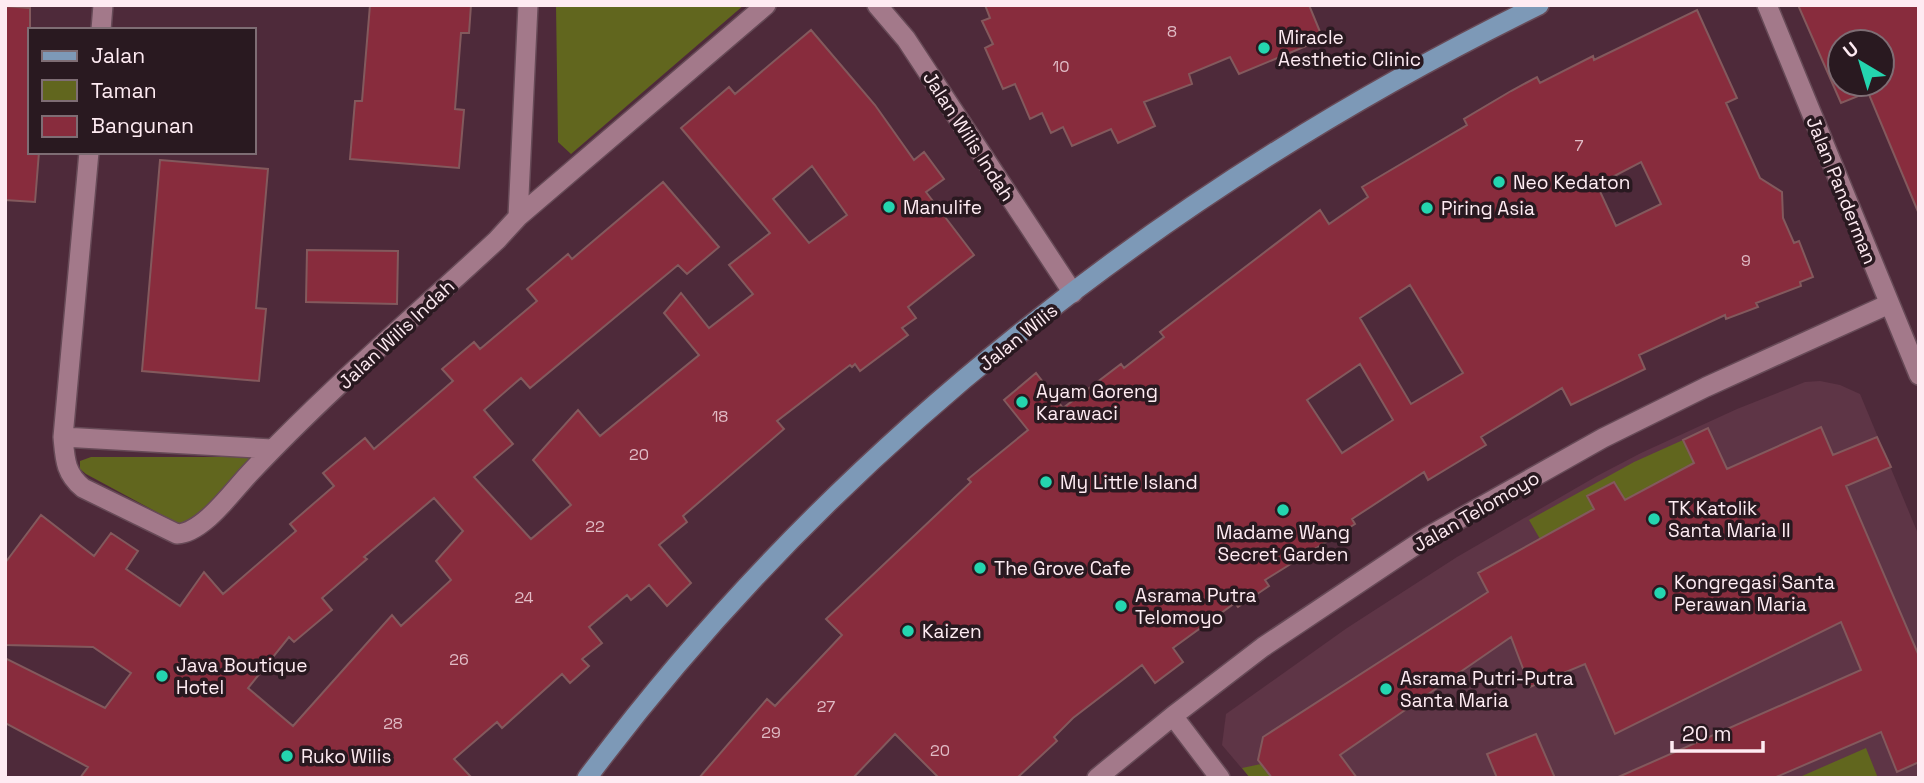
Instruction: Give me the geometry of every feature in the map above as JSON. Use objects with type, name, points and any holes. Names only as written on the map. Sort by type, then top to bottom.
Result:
[{"type":"main road","name":"Jalan Wilis","points":[[587,778],[689,650],[795,534],[892,443],[974,372],[1073,293],[1163,227],[1352,104],[1539,5]]},
{"type":"street","points":[[101,28],[103,5]]},
{"type":"street","points":[[518,217],[528,5]]},
{"type":"street","name":"Jalan Wilis Indah","points":[[89,154],[63,437],[66,468],[72,479],[83,488],[177,534],[186,533],[203,522],[272,449],[497,240],[518,217],[766,5]]},
{"type":"street","name":"Jalan Wilis Indah","points":[[877,5],[906,39],[1073,293]]},
{"type":"street","name":"Jalan Wilis Indah","points":[[897,5],[906,39]]},
{"type":"street","name":"Jalan Panderman","points":[[1767,5],[1919,374]]},
{"type":"street","name":"Jalan Telomoyo","points":[[1097,778],[1172,716],[1263,648],[1429,536],[1603,438],[1706,387],[1889,304]]},
{"type":"street","points":[[63,437],[272,449]]},
{"type":"street","points":[[1172,716],[1220,778]]},
{"type":"shaded area","name":"Kongregasi Santa Perawan Maria","points":[[1820,381],[1840,385],[1860,394],[1919,536],[1919,778],[1250,778],[1222,745],[1226,714],[1347,628],[1457,557],[1641,453],[1737,409],[1805,382]]},
{"type":"green space","points":[[556,5],[744,5],[571,154],[558,142]]},
{"type":"green space","points":[[1683,440],[1694,463],[1625,500],[1613,482],[1587,496],[1594,509],[1540,539],[1529,520],[1634,462]]},
{"type":"green space","points":[[91,457],[245,457],[249,458],[249,463],[195,517],[186,523],[177,523],[86,474],[80,469],[80,461]]},
{"type":"green space","points":[[1866,748],[1878,778],[1802,776]]},
{"type":"green space","points":[[1261,764],[1272,778],[1250,778],[1242,768]]},
{"type":"building","points":[[370,5],[471,5],[469,33],[461,33],[455,109],[464,110],[459,168],[350,159],[355,101],[362,101]]},
{"type":"building","points":[[985,5],[1309,5],[1323,39],[1239,74],[1230,57],[1189,74],[1192,84],[1144,102],[1155,126],[1118,143],[1111,129],[1072,146],[1063,127],[1051,133],[1042,113],[1030,119],[1015,84],[1003,89],[985,48],[993,44],[982,21],[990,18]]},
{"type":"building","points":[[1798,5],[1919,5],[1919,214],[1871,98],[1896,98],[1896,28],[1826,28],[1826,69]]},
{"type":"building","points":[[5,6],[30,8],[28,154],[39,154],[35,202],[5,200]]},
{"type":"building","points":[[1697,10],[1737,98],[1726,103],[1760,178],[1782,192],[1783,218],[1794,243],[1799,241],[1813,277],[1800,282],[1801,286],[1756,303],[1758,307],[1726,319],[1725,315],[1639,355],[1645,369],[1571,405],[1562,388],[1481,437],[1486,445],[1428,480],[1424,472],[1352,519],[1355,524],[1265,580],[1269,586],[1238,607],[1235,603],[1173,648],[1183,662],[1155,683],[1142,665],[1073,718],[1054,737],[1057,741],[1017,778],[939,778],[895,734],[853,778],[699,778],[767,699],[775,706],[842,635],[826,619],[971,482],[968,479],[1028,430],[1004,400],[1036,373],[1063,408],[1121,364],[1124,368],[1164,337],[1160,332],[1320,210],[1329,224],[1368,197],[1362,187],[1467,125],[1464,119],[1537,77],[1540,83],[1593,56],[1594,60]],"holes":[[[1641,162],[1661,204],[1616,226],[1597,185]],[[1410,285],[1463,373],[1411,404],[1360,318]],[[1360,364],[1393,420],[1342,453],[1307,400]]]},
{"type":"building","points":[[811,30],[875,105],[914,160],[924,152],[944,179],[926,192],[974,255],[908,307],[916,318],[902,328],[908,335],[860,371],[855,364],[852,367],[850,365],[777,421],[784,429],[683,516],[687,522],[659,545],[691,583],[667,606],[649,585],[631,600],[627,595],[589,627],[602,643],[582,659],[589,666],[570,683],[562,674],[502,728],[497,722],[454,759],[472,778],[80,778],[88,767],[5,723],[5,658],[105,708],[131,673],[93,647],[5,645],[5,563],[41,515],[94,556],[111,533],[138,551],[126,569],[180,606],[204,572],[223,594],[296,531],[290,524],[334,486],[323,473],[365,438],[374,449],[453,381],[442,369],[474,342],[480,349],[537,301],[527,289],[568,254],[572,259],[663,182],[719,247],[687,274],[678,265],[530,388],[521,378],[484,410],[513,444],[474,477],[531,539],[571,505],[533,460],[578,410],[600,436],[699,355],[664,313],[681,293],[709,328],[753,294],[729,265],[770,233],[681,128],[729,87],[735,94]],"holes":[[[812,166],[847,215],[809,243],[773,199]],[[434,498],[463,531],[436,561],[451,580],[401,626],[392,615],[293,726],[248,688],[289,637],[294,642],[332,610],[322,598],[367,559],[364,557]]]},
{"type":"building","points":[[1839,98],[1853,98],[1841,103]]},
{"type":"building","points":[[160,160],[268,169],[256,308],[266,309],[259,381],[142,371]]},
{"type":"building","points":[[307,250],[398,251],[397,304],[306,302]]},
{"type":"building","points":[[1821,427],[1833,455],[1877,437],[1891,467],[1846,486],[1919,656],[1919,762],[1897,772],[1881,732],[1774,778],[1616,778],[1861,670],[1841,622],[1615,734],[1585,664],[1530,687],[1511,637],[1340,755],[1357,778],[1272,778],[1258,760],[1263,737],[1488,592],[1478,573],[1594,509],[1587,496],[1614,482],[1625,500],[1694,463],[1683,440],[1708,428],[1727,469]]},
{"type":"building","points":[[1536,734],[1555,778],[1497,778],[1487,754]]},
{"type":"place","name":"Miracle Aesthetic Clinic","points":[[1264,48]]},
{"type":"place","name":"Neo Kedaton","points":[[1499,182]]},
{"type":"place","name":"Manulife","points":[[889,207]]},
{"type":"place","name":"Piring Asia","points":[[1427,208]]},
{"type":"place","name":"Ayam Goreng Karawaci","points":[[1022,402]]},
{"type":"place","name":"My Little Island","points":[[1046,482]]},
{"type":"place","name":"Madame Wang Secret Garden","points":[[1283,510]]},
{"type":"place","name":"TK Katolik Santa Maria II","points":[[1654,519]]},
{"type":"place","name":"The Grove Cafe","points":[[980,568]]},
{"type":"place","name":"Kongregasi Santa Perawan Maria","points":[[1660,593]]},
{"type":"place","name":"Asrama Putra Telomoyo","points":[[1121,606]]},
{"type":"place","name":"Kaizen","points":[[908,631]]},
{"type":"place","name":"Java Boutique Hotel","points":[[162,676]]},
{"type":"place","name":"Asrama Putri-Putra Santa Maria","points":[[1386,689]]},
{"type":"place","name":"Ruko Wilis","points":[[287,756]]}]
